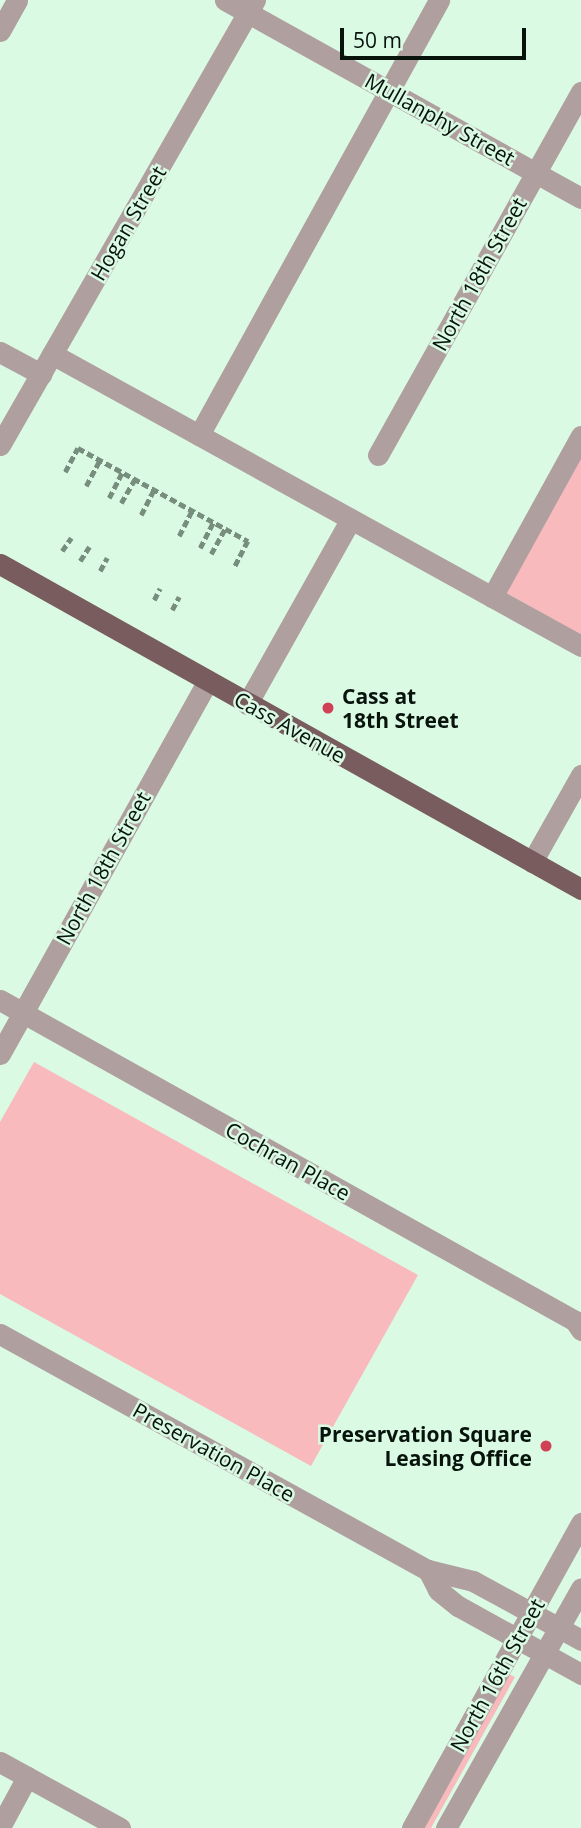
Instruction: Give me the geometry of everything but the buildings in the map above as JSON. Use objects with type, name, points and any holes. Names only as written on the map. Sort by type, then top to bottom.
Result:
[{"type":"main road","name":"Cass Avenue","points":[[0,564],[581,889]]},
{"type":"street","points":[[0,31],[17,0]]},
{"type":"street","name":"Mullanphy Street","points":[[225,0],[252,6],[388,90],[581,198]]},
{"type":"street","points":[[199,435],[439,0]]},
{"type":"street","name":"Hogan Street","points":[[0,445],[252,6]]},
{"type":"street","name":"North 18th Street","points":[[378,455],[581,92]]},
{"type":"street","points":[[0,352],[41,374]]},
{"type":"street","points":[[52,354],[581,646]]},
{"type":"street","points":[[492,597],[581,436]]},
{"type":"street","points":[[247,704],[351,519]]},
{"type":"street","name":"North 18th Street","points":[[0,1054],[207,681]]},
{"type":"street","points":[[531,862],[581,775]]},
{"type":"street","name":"Cochran Place","points":[[0,1000],[579,1324]]},
{"type":"street","name":"Preservation Place","points":[[0,1334],[428,1570],[473,1581],[581,1640]]},
{"type":"street","name":"North 16th Street","points":[[412,1828],[581,1523]]},
{"type":"street","name":"Preservation Place","points":[[428,1570],[438,1590],[458,1606],[581,1674]]},
{"type":"street","name":"North 16th Street","points":[[446,1828],[581,1588]]},
{"type":"street","points":[[0,1762],[120,1828]]},
{"type":"street","points":[[0,1827],[27,1777]]},
{"type":"path","points":[[65,472],[78,448],[214,522],[248,541],[235,567]]},
{"type":"path","points":[[86,486],[100,460]]},
{"type":"path","points":[[109,498],[122,472]]},
{"type":"path","points":[[121,503],[135,479]]},
{"type":"path","points":[[141,515],[155,490]]},
{"type":"path","points":[[179,536],[192,511]]},
{"type":"path","points":[[200,548],[214,522]]},
{"type":"path","points":[[211,554],[225,529]]},
{"type":"path","points":[[62,551],[71,538]]},
{"type":"path","points":[[80,561],[89,547]]},
{"type":"path","points":[[100,571],[107,558]]},
{"type":"path","points":[[154,600],[160,588]]},
{"type":"path","points":[[172,610],[179,597]]},
{"type":"shaded area","points":[[581,456],[581,635],[506,593]]},
{"type":"shaded area","points":[[34,1062],[418,1275],[311,1466],[0,1294],[0,1122]]},
{"type":"shaded area","points":[[507,1673],[515,1677],[431,1828],[421,1828]]},
{"type":"place","name":"Cass at 18th Street","points":[[328,708]]},
{"type":"place","name":"Preservation Square Leasing Office","points":[[546,1446]]}]
